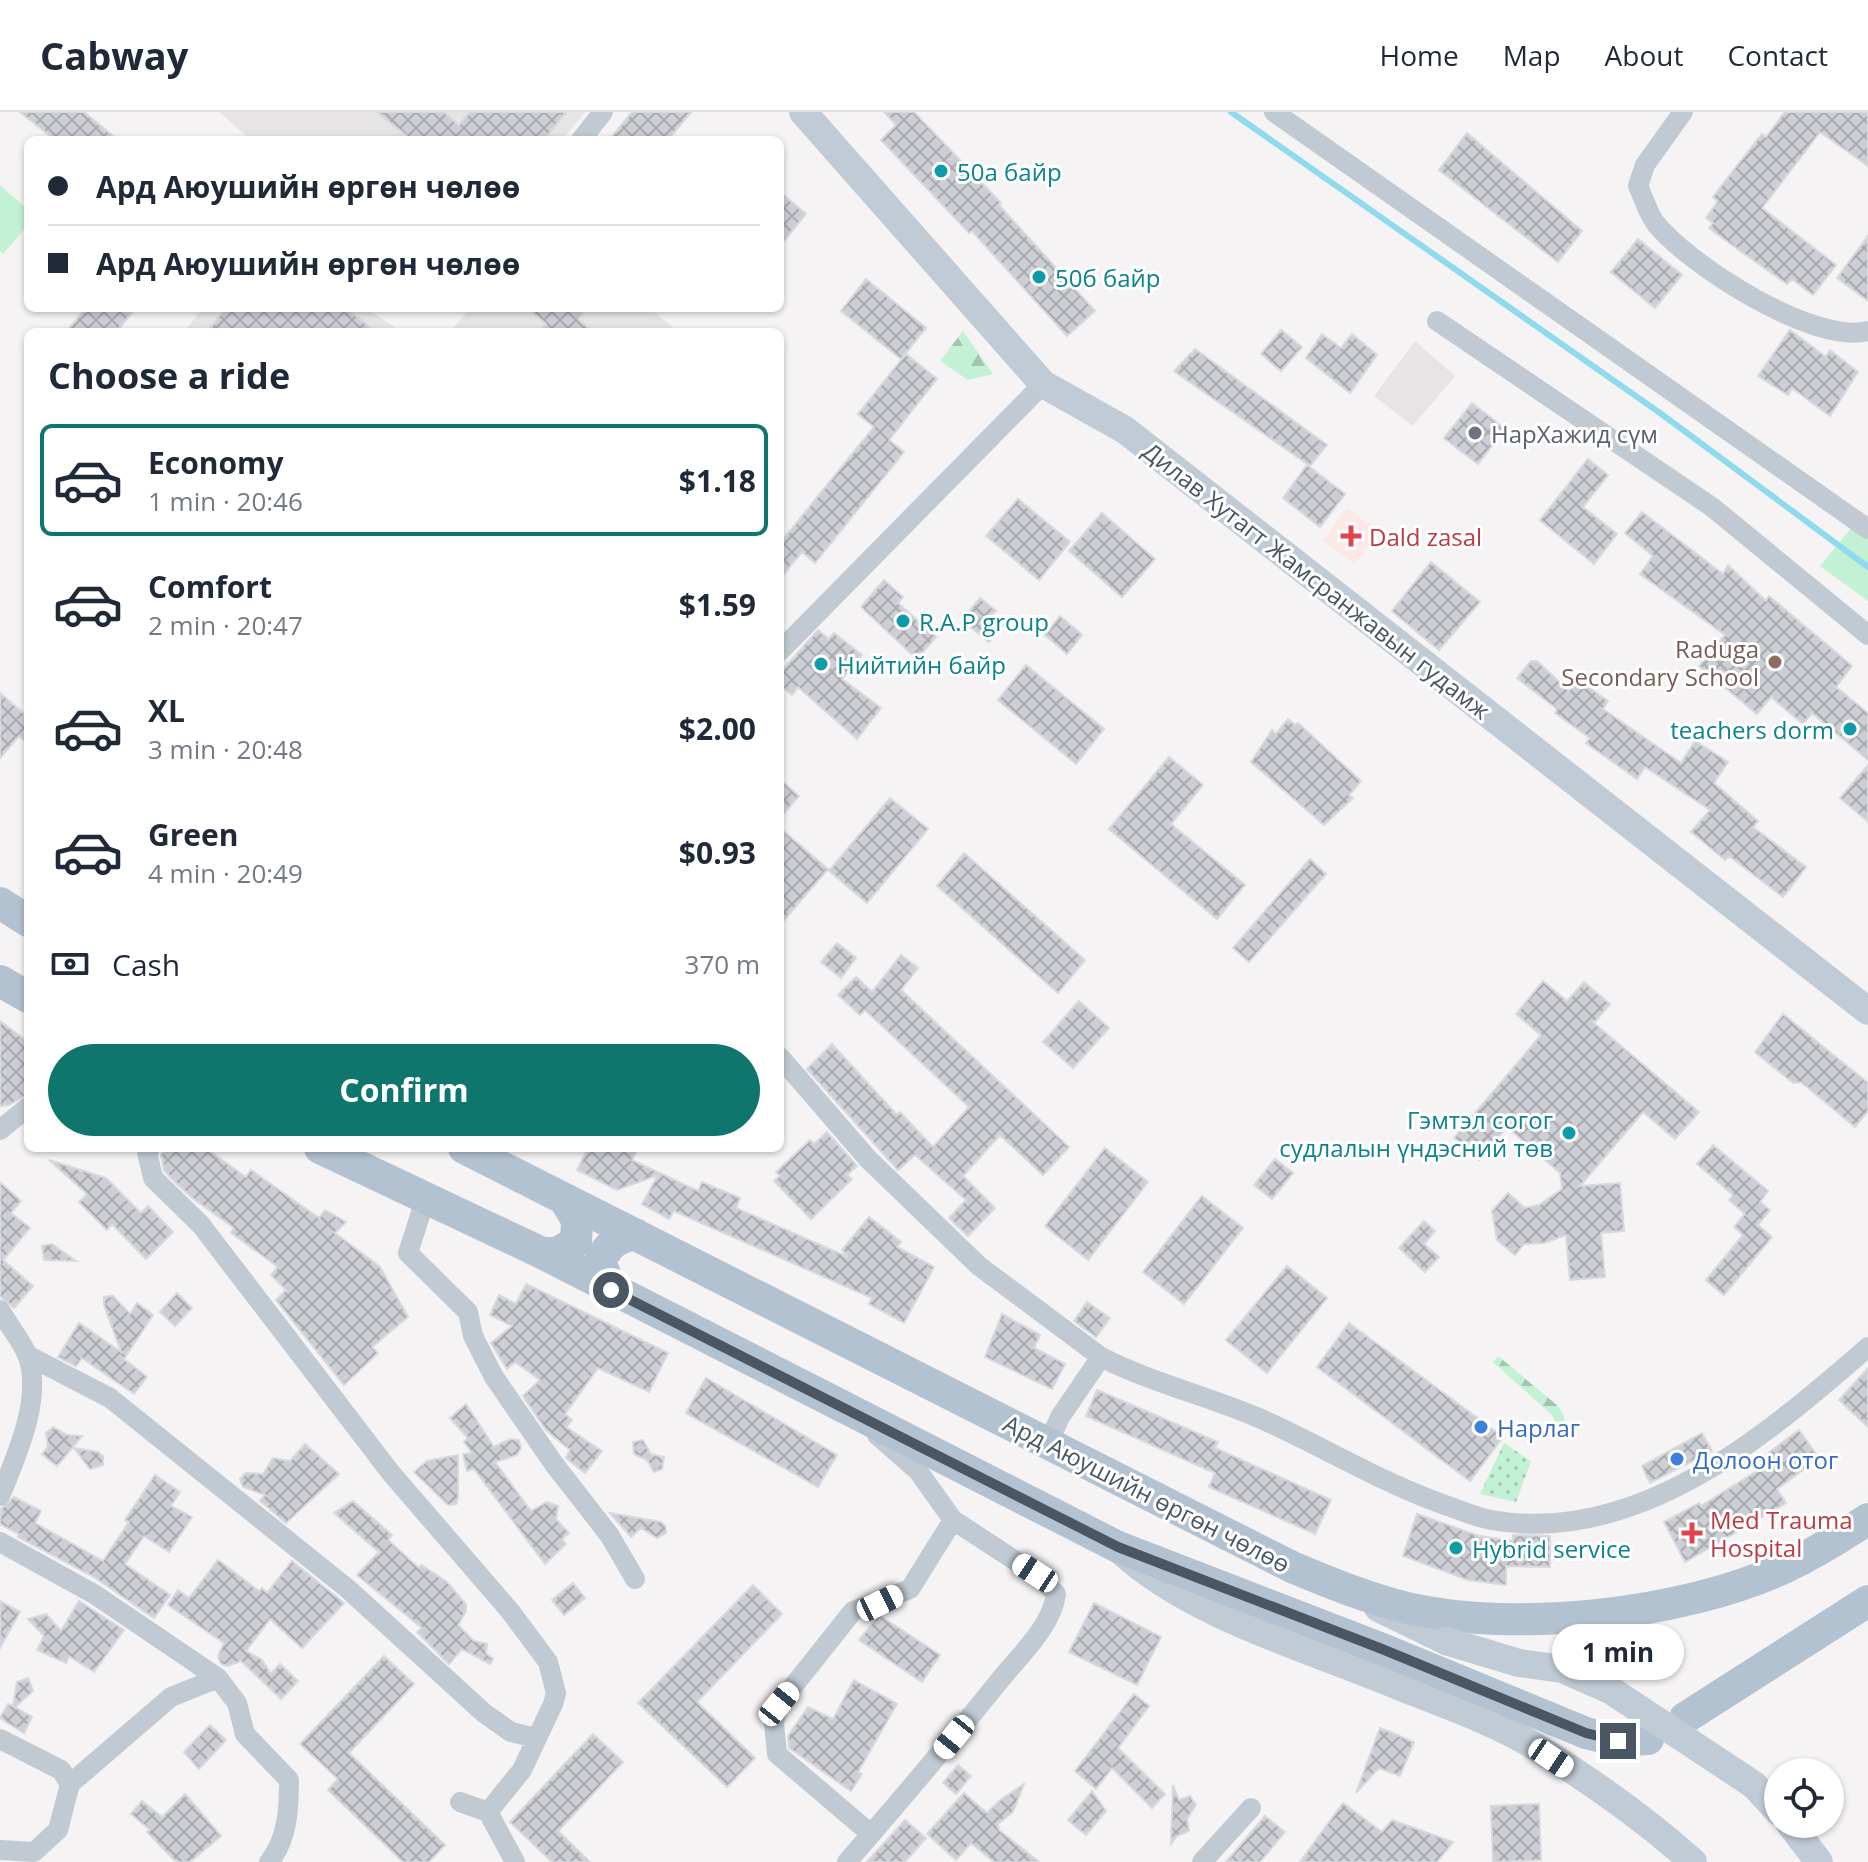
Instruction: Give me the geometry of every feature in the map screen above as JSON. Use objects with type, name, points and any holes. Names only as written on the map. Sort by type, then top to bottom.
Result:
[{"type":"main road","name":"Дилав Хутагт Жамсранжавын гудамж","points":[[803,112],[1043,384],[1125,430],[1868,1011]]},
{"type":"main road","points":[[0,903],[24,918]]},
{"type":"main road","points":[[0,981],[24,995]]},
{"type":"main road","name":"Ард Аюушийн өргөн чөлөө","points":[[328,1152],[542,1253],[1118,1547],[1382,1649],[1586,1733],[1618,1741],[1648,1739]]},
{"type":"main road","name":"Ард Аюушийн өргөн чөлөө","points":[[472,1152],[1292,1567],[1358,1594],[1410,1608],[1538,1619],[1585,1617],[1729,1587],[1781,1569],[1868,1519]]},
{"type":"main road","points":[[542,1253],[566,1250],[576,1242],[577,1220],[565,1200]]},
{"type":"main road","points":[[611,1290],[600,1261],[606,1248],[619,1237],[635,1234]]},
{"type":"main road","points":[[1118,1547],[1149,1577],[1280,1640],[1385,1680],[1529,1743],[1662,1834],[1693,1862]]},
{"type":"main road","points":[[1292,1567],[1446,1641],[1519,1663],[1562,1669],[1612,1691],[1754,1785],[1764,1796]]},
{"type":"main road","points":[[1685,1718],[1868,1601]]},
{"type":"main road","points":[[1801,1838],[1819,1862]]},
{"type":"street","points":[[584,136],[603,112]]},
{"type":"street","points":[[1274,112],[1868,529]]},
{"type":"street","points":[[1683,112],[1645,165],[1638,186],[1655,224],[1689,256],[1788,318],[1825,330],[1868,331]]},
{"type":"street","points":[[1437,321],[1712,507],[1868,635]]},
{"type":"street","points":[[784,647],[1043,384]]},
{"type":"street","points":[[784,1062],[868,1159],[979,1266],[1101,1357],[1259,1418],[1366,1474],[1490,1520],[1546,1524],[1600,1515],[1684,1484],[1780,1424],[1868,1347]]},
{"type":"street","points":[[0,1130],[24,1110]]},
{"type":"street","points":[[150,1152],[153,1178],[201,1225],[391,1473],[510,1611],[548,1662],[556,1693],[522,1770],[488,1812]]},
{"type":"street","points":[[425,1200],[408,1253],[468,1312],[473,1336],[494,1377],[554,1464],[610,1536],[635,1579]]},
{"type":"street","points":[[0,1310],[27,1355],[30,1380],[25,1436],[0,1496]]},
{"type":"street","points":[[27,1355],[110,1398],[348,1589],[484,1713],[511,1732],[536,1738]]},
{"type":"street","points":[[1048,1444],[1060,1417],[1101,1357]]},
{"type":"street","points":[[847,1862],[945,1749],[1055,1605],[1056,1594],[1039,1576],[953,1520],[918,1471],[853,1413]]},
{"type":"street","points":[[871,1834],[777,1754],[774,1723],[779,1704],[853,1611],[910,1589],[953,1520]]},
{"type":"street","points":[[0,1542],[94,1594],[218,1678],[237,1703],[245,1734],[289,1780],[289,1812],[278,1851],[269,1862]]},
{"type":"street","points":[[0,1850],[34,1852],[58,1830],[70,1784],[171,1697],[218,1678]]},
{"type":"street","points":[[0,1739],[61,1770],[70,1784]]},
{"type":"street","points":[[460,1802],[488,1812],[515,1862]]},
{"type":"street","points":[[1202,1862],[1251,1808]]},
{"type":"shaded area","points":[[219,112],[585,112],[565,136],[246,136]]},
{"type":"shaded area","points":[[200,312],[373,312],[395,328],[187,328]]},
{"type":"shaded area","points":[[466,312],[654,312],[674,328],[454,328]]},
{"type":"shaded area","points":[[1415,341],[1455,376],[1413,426],[1374,396]]},
{"type":"shaded area","name":"Dald zasal","points":[[1347,508],[1378,531],[1355,564],[1323,541]]},
{"type":"green space","points":[[0,185],[24,206],[24,230],[3,254],[0,251]]},
{"type":"green space","points":[[963,331],[993,374],[968,380],[940,361]]},
{"type":"green space","points":[[1852,527],[1868,539],[1868,601],[1820,566]]},
{"type":"green space","points":[[1498,1356],[1558,1406],[1564,1416],[1566,1432],[1559,1432],[1552,1415],[1493,1362]]},
{"type":"green space","points":[[1504,1443],[1531,1461],[1516,1502],[1480,1494]]},
{"type":"building","points":[[20,112],[84,112],[113,136],[50,136]]},
{"type":"building","points":[[377,112],[444,112],[459,125],[470,112],[566,112],[547,136],[407,136]]},
{"type":"building","points":[[632,112],[691,112],[671,136],[612,136]]},
{"type":"building","points":[[884,112],[914,112],[1001,203],[999,205],[1095,311],[1067,336],[972,231],[969,233],[881,140],[896,125]]},
{"type":"building","points":[[1785,112],[1868,112],[1868,166],[1820,132],[1762,208],[1836,265],[1813,295],[1792,279],[1787,284],[1743,253],[1709,228],[1713,223],[1706,218],[1718,201],[1713,197],[1762,134],[1766,137]]},
{"type":"building","points":[[1467,133],[1582,231],[1558,262],[1439,170]]},
{"type":"building","points":[[784,195],[806,214],[784,241]]},
{"type":"building","points":[[1868,236],[1868,301],[1837,278]]},
{"type":"building","points":[[1638,239],[1682,275],[1655,308],[1611,272]]},
{"type":"building","points":[[866,279],[926,328],[901,359],[841,311]]},
{"type":"building","points":[[83,312],[133,312],[119,328],[69,328]]},
{"type":"building","points":[[223,312],[351,312],[371,328],[210,328]]},
{"type":"building","points":[[532,312],[584,312],[578,319],[588,328],[542,328],[546,324]]},
{"type":"building","points":[[1281,330],[1302,347],[1281,371],[1261,354]]},
{"type":"building","points":[[1790,330],[1826,357],[1830,350],[1858,372],[1830,416],[1792,388],[1788,395],[1758,376]]},
{"type":"building","points":[[1322,334],[1341,348],[1352,334],[1377,355],[1350,393],[1306,358]]},
{"type":"building","points":[[1195,349],[1327,445],[1310,466],[1174,371]]},
{"type":"building","points":[[906,354],[937,379],[889,440],[904,452],[815,563],[802,552],[784,574],[784,538],[874,427],[858,414]]},
{"type":"building","name":"НарХажид сүм","points":[[1472,403],[1505,429],[1478,464],[1444,438]]},
{"type":"building","points":[[1588,459],[1608,475],[1583,507],[1617,534],[1594,564],[1540,520]]},
{"type":"building","points":[[1307,465],[1345,494],[1320,527],[1283,498]]},
{"type":"building","points":[[1018,499],[1070,542],[1039,580],[986,536]]},
{"type":"building","points":[[1642,512],[1723,574],[1728,565],[1766,601],[1769,596],[1852,666],[1836,687],[1868,713],[1868,760],[1812,713],[1803,724],[1771,697],[1757,714],[1699,666],[1725,635],[1640,574],[1653,556],[1625,533]]},
{"type":"building","points":[[1102,513],[1155,559],[1122,597],[1069,551]]},
{"type":"building","points":[[1431,562],[1480,602],[1439,650],[1392,611]]},
{"type":"building","name":"R.A.P group","points":[[884,580],[903,597],[898,603],[936,637],[917,659],[861,607]]},
{"type":"building","points":[[980,598],[996,611],[991,615],[1003,625],[989,642],[962,620]]},
{"type":"building","points":[[1060,616],[1082,635],[1067,654],[1045,635]]},
{"type":"building","name":"Нийтийн байр","points":[[818,630],[829,639],[834,633],[862,655],[842,679],[881,708],[857,739],[798,687],[792,695],[784,688],[784,668]]},
{"type":"building","points":[[1531,661],[1537,661],[1569,691],[1577,679],[1608,701],[1603,709],[1681,763],[1695,741],[1728,762],[1714,783],[1758,821],[1753,827],[1806,867],[1783,897],[1729,856],[1725,860],[1691,832],[1710,810],[1645,767],[1637,779],[1586,743],[1590,738],[1555,713],[1557,709],[1517,678]]},
{"type":"building","points":[[1026,665],[1104,729],[1076,764],[998,700]]},
{"type":"building","points":[[0,693],[24,714],[24,740],[19,736],[0,758]]},
{"type":"building","points":[[1288,719],[1295,725],[1298,723],[1361,781],[1349,795],[1353,798],[1324,825],[1251,762],[1272,730],[1276,734]]},
{"type":"building","points":[[1169,757],[1203,785],[1171,824],[1245,885],[1217,919],[1109,829]]},
{"type":"building","points":[[1868,765],[1868,822],[1840,798]]},
{"type":"building","points":[[784,783],[799,796],[784,813]]},
{"type":"building","points":[[890,798],[928,829],[867,903],[829,871]]},
{"type":"building","points":[[784,831],[828,869],[784,920]]},
{"type":"building","points":[[964,853],[1085,960],[1058,993],[937,886]]},
{"type":"building","points":[[1310,859],[1326,874],[1249,962],[1233,948]]},
{"type":"building","points":[[837,943],[856,958],[841,978],[821,962]]},
{"type":"building","points":[[901,955],[918,968],[901,990],[1069,1147],[1043,1175],[1000,1135],[963,1176],[995,1208],[968,1236],[949,1218],[966,1200],[915,1155],[898,1170],[807,1069],[832,1044],[897,1115],[900,1112],[933,1147],[969,1107],[865,1010],[860,1015],[838,995],[856,977],[872,992]]},
{"type":"building","name":"Гэмтэл согог судлалын үндэсний төв","points":[[1543,981],[1567,1001],[1584,982],[1610,1004],[1594,1023],[1699,1112],[1675,1139],[1643,1112],[1580,1186],[1620,1183],[1624,1231],[1601,1233],[1605,1277],[1570,1280],[1566,1235],[1544,1243],[1524,1244],[1515,1255],[1497,1240],[1492,1211],[1508,1193],[1525,1208],[1539,1205],[1562,1189],[1560,1173],[1507,1127],[1479,1160],[1454,1138],[1541,1035],[1516,1014]]},
{"type":"building","points":[[1079,1001],[1109,1028],[1073,1068],[1043,1042]]},
{"type":"building","points":[[1783,1014],[1868,1083],[1868,1111],[1855,1127],[1801,1082],[1793,1083],[1755,1052]]},
{"type":"building","points":[[0,1021],[24,1039],[24,1096],[9,1105],[0,1106]]},
{"type":"building","points":[[827,1132],[857,1166],[847,1175],[852,1179],[811,1219],[774,1181],[780,1176],[776,1172],[810,1140],[814,1144]]},
{"type":"building","points":[[1713,1145],[1768,1191],[1760,1202],[1770,1210],[1758,1225],[1772,1237],[1724,1295],[1706,1280],[1743,1235],[1734,1227],[1745,1214],[1729,1200],[1733,1195],[1697,1164]]},
{"type":"building","points":[[1105,1148],[1148,1182],[1088,1260],[1045,1226]]},
{"type":"building","points":[[162,1152],[211,1152],[246,1177],[251,1170],[319,1218],[325,1210],[346,1222],[335,1233],[380,1267],[408,1317],[372,1347],[378,1353],[344,1385],[276,1300],[286,1290],[271,1275],[278,1267],[231,1233],[234,1228],[191,1197],[171,1178],[164,1170]]},
{"type":"building","points":[[586,1152],[636,1152],[632,1160],[698,1191],[702,1182],[740,1198],[736,1208],[848,1257],[842,1250],[869,1217],[901,1242],[897,1247],[934,1267],[904,1323],[869,1304],[872,1298],[674,1211],[669,1219],[642,1204],[658,1175],[617,1190],[577,1170]]},
{"type":"building","points":[[1275,1159],[1293,1173],[1272,1199],[1254,1185]]},
{"type":"building","points":[[49,1160],[106,1178],[141,1213],[148,1206],[173,1232],[146,1259],[112,1224],[107,1230],[79,1202],[87,1194]]},
{"type":"building","points":[[0,1182],[21,1201],[11,1213],[30,1228],[3,1260],[33,1286],[14,1308],[0,1296]]},
{"type":"building","points":[[1202,1196],[1243,1228],[1184,1304],[1143,1272]]},
{"type":"building","points":[[1424,1221],[1435,1231],[1424,1244],[1439,1257],[1425,1272],[1399,1248]]},
{"type":"building","points":[[52,1244],[76,1261],[44,1260],[42,1246]]},
{"type":"building","points":[[1287,1266],[1327,1298],[1267,1373],[1226,1340]]},
{"type":"building","points":[[526,1284],[668,1353],[649,1392],[598,1368],[565,1414],[572,1420],[566,1427],[602,1451],[585,1473],[566,1458],[570,1450],[546,1430],[523,1396],[540,1380],[515,1362],[507,1369],[491,1343],[512,1326],[490,1315],[499,1295],[516,1304]]},
{"type":"building","points":[[177,1293],[192,1308],[175,1326],[160,1312]]},
{"type":"building","points":[[113,1296],[130,1314],[137,1303],[153,1315],[124,1359],[147,1377],[134,1394],[82,1358],[76,1366],[58,1357],[79,1323],[121,1352],[104,1305],[104,1297]]},
{"type":"building","points":[[1087,1302],[1110,1318],[1096,1337],[1074,1321]]},
{"type":"building","points":[[1002,1314],[1040,1335],[1034,1348],[1065,1364],[1052,1389],[985,1357]]},
{"type":"building","points":[[1349,1323],[1503,1437],[1470,1481],[1317,1367]]},
{"type":"building","points":[[1868,1368],[1868,1427],[1839,1400]]},
{"type":"building","points":[[706,1378],[837,1455],[818,1487],[686,1413]]},
{"type":"building","points":[[1097,1390],[1218,1442],[1215,1448],[1331,1500],[1315,1534],[1209,1487],[1215,1473],[1086,1416]]},
{"type":"building","points":[[466,1404],[494,1447],[510,1439],[519,1440],[521,1448],[517,1455],[495,1462],[531,1511],[547,1502],[558,1506],[556,1519],[569,1533],[562,1539],[566,1544],[545,1564],[474,1469],[467,1471],[463,1454],[472,1453],[464,1442],[468,1438],[450,1418]]},
{"type":"building","points":[[53,1427],[67,1435],[82,1436],[57,1466],[42,1454],[48,1447],[46,1433]]},
{"type":"building","points":[[1799,1430],[1819,1458],[1777,1489],[1786,1503],[1685,1562],[1664,1522],[1699,1503],[1701,1506],[1768,1464],[1763,1457]]},
{"type":"building","name":"Долоон отог","points":[[1702,1433],[1712,1451],[1650,1483],[1642,1466]]},
{"type":"building","points":[[643,1440],[651,1454],[664,1457],[662,1469],[654,1472],[647,1460],[634,1454],[633,1442]]},
{"type":"building","points":[[305,1444],[339,1474],[286,1523],[260,1501],[265,1495],[243,1487],[240,1479],[246,1473],[263,1474],[273,1458],[290,1461]]},
{"type":"building","points":[[74,1448],[98,1452],[103,1456],[103,1465],[90,1469]]},
{"type":"building","points":[[458,1455],[458,1497],[456,1504],[448,1505],[414,1472],[427,1461]]},
{"type":"building","points":[[155,1475],[180,1492],[171,1506],[192,1517],[169,1552],[144,1536],[125,1564],[170,1595],[154,1618],[94,1577],[18,1537],[19,1534],[0,1524],[1,1509],[14,1497],[41,1511],[35,1523],[103,1561]]},
{"type":"building","points":[[353,1501],[392,1535],[388,1540],[419,1568],[421,1565],[447,1582],[466,1604],[466,1611],[458,1625],[474,1641],[487,1644],[486,1653],[493,1659],[490,1664],[462,1649],[449,1664],[417,1632],[422,1628],[357,1575],[379,1552],[334,1513]]},
{"type":"building","points":[[610,1513],[661,1522],[666,1527],[666,1533],[657,1538],[641,1528],[631,1537]]},
{"type":"building","name":"Hybrid service","points":[[1417,1514],[1479,1536],[1513,1541],[1513,1535],[1550,1536],[1550,1567],[1506,1566],[1506,1585],[1468,1580],[1403,1556]]},
{"type":"building","points":[[218,1560],[259,1591],[262,1588],[267,1593],[292,1561],[344,1603],[302,1648],[270,1619],[246,1651],[262,1660],[271,1674],[280,1664],[298,1681],[281,1699],[241,1661],[228,1666],[221,1664],[218,1656],[224,1643],[168,1605],[178,1590],[189,1598]]},
{"type":"building","points":[[573,1583],[585,1598],[564,1615],[552,1600]]},
{"type":"building","points":[[753,1585],[782,1614],[697,1702],[755,1758],[727,1787],[638,1703]]},
{"type":"building","points":[[0,1601],[20,1612],[0,1648]]},
{"type":"building","points":[[79,1601],[124,1630],[94,1672],[69,1656],[66,1663],[37,1650],[44,1636],[28,1619],[46,1614],[61,1631]]},
{"type":"building","points":[[1094,1603],[1161,1637],[1137,1685],[1069,1652]]},
{"type":"building","points":[[879,1615],[940,1655],[922,1682],[859,1640]]},
{"type":"building","points":[[384,1656],[414,1684],[349,1753],[445,1845],[429,1862],[403,1862],[328,1790],[338,1779],[300,1744]]},
{"type":"building","points":[[28,1678],[33,1691],[15,1707],[32,1717],[24,1733],[0,1718],[8,1704],[13,1706],[17,1682]]},
{"type":"building","points":[[854,1680],[897,1704],[858,1772],[862,1774],[851,1791],[789,1748],[788,1736],[808,1707],[833,1719]]},
{"type":"building","points":[[1134,1694],[1149,1706],[1118,1748],[1165,1794],[1152,1808],[1112,1768],[1096,1789],[1075,1771]]},
{"type":"building","points":[[210,1725],[226,1740],[199,1769],[184,1752]]},
{"type":"building","points":[[1380,1728],[1414,1742],[1400,1776],[1379,1768],[1356,1793]]},
{"type":"building","points":[[593,1734],[623,1762],[558,1831],[590,1862],[552,1862],[510,1822]]},
{"type":"building","points":[[958,1765],[971,1776],[956,1794],[943,1783]]},
{"type":"building","points":[[1024,1784],[1013,1812],[998,1824],[999,1830],[1039,1862],[994,1862],[971,1843],[956,1860],[927,1834],[964,1793],[987,1813]]},
{"type":"building","points":[[1173,1785],[1179,1800],[1190,1796],[1196,1805],[1187,1819],[1189,1831],[1177,1836],[1171,1844]]},
{"type":"building","points":[[1092,1791],[1106,1811],[1086,1835],[1068,1820]]},
{"type":"building","points":[[185,1794],[221,1836],[190,1862],[176,1862],[147,1832],[150,1830],[131,1814],[142,1801],[162,1817]]},
{"type":"building","points":[[1343,1803],[1382,1832],[1392,1820],[1453,1842],[1437,1862],[1300,1862]]},
{"type":"building","points":[[1539,1804],[1541,1860],[1493,1862],[1491,1806]]},
{"type":"building","points":[[1265,1816],[1285,1832],[1260,1862],[1226,1862]]},
{"type":"building","points":[[905,1820],[926,1838],[905,1862],[867,1862]]},
{"type":"waterway","points":[[1231,112],[1660,413],[1868,567]]},
{"type":"place","name":"50а байр","points":[[941,171]]},
{"type":"place","name":"50б байр","points":[[1039,277]]},
{"type":"place","name":"НарХажид сүм","points":[[1475,433]]},
{"type":"place","name":"Dald zasal","points":[[1351,536]]},
{"type":"place","name":"R.A.P group","points":[[903,621]]},
{"type":"place","name":"Raduga Secondary School","points":[[1775,662]]},
{"type":"place","name":"Нийтийн байр","points":[[821,664]]},
{"type":"place","name":"teachers dorm","points":[[1850,729]]},
{"type":"place","name":"Гэмтэл согог судлалын үндэсний төв","points":[[1569,1133]]},
{"type":"place","name":"Нарлаг","points":[[1481,1427]]},
{"type":"place","name":"Долоон отог","points":[[1677,1459]]},
{"type":"place","name":"Med Trauma Hospital","points":[[1692,1533]]},
{"type":"place","name":"Hybrid service","points":[[1456,1548]]},
{"type":"route","points":[[611,1290],[1118,1547],[1473,1685],[1586,1733],[1618,1741]]}]
